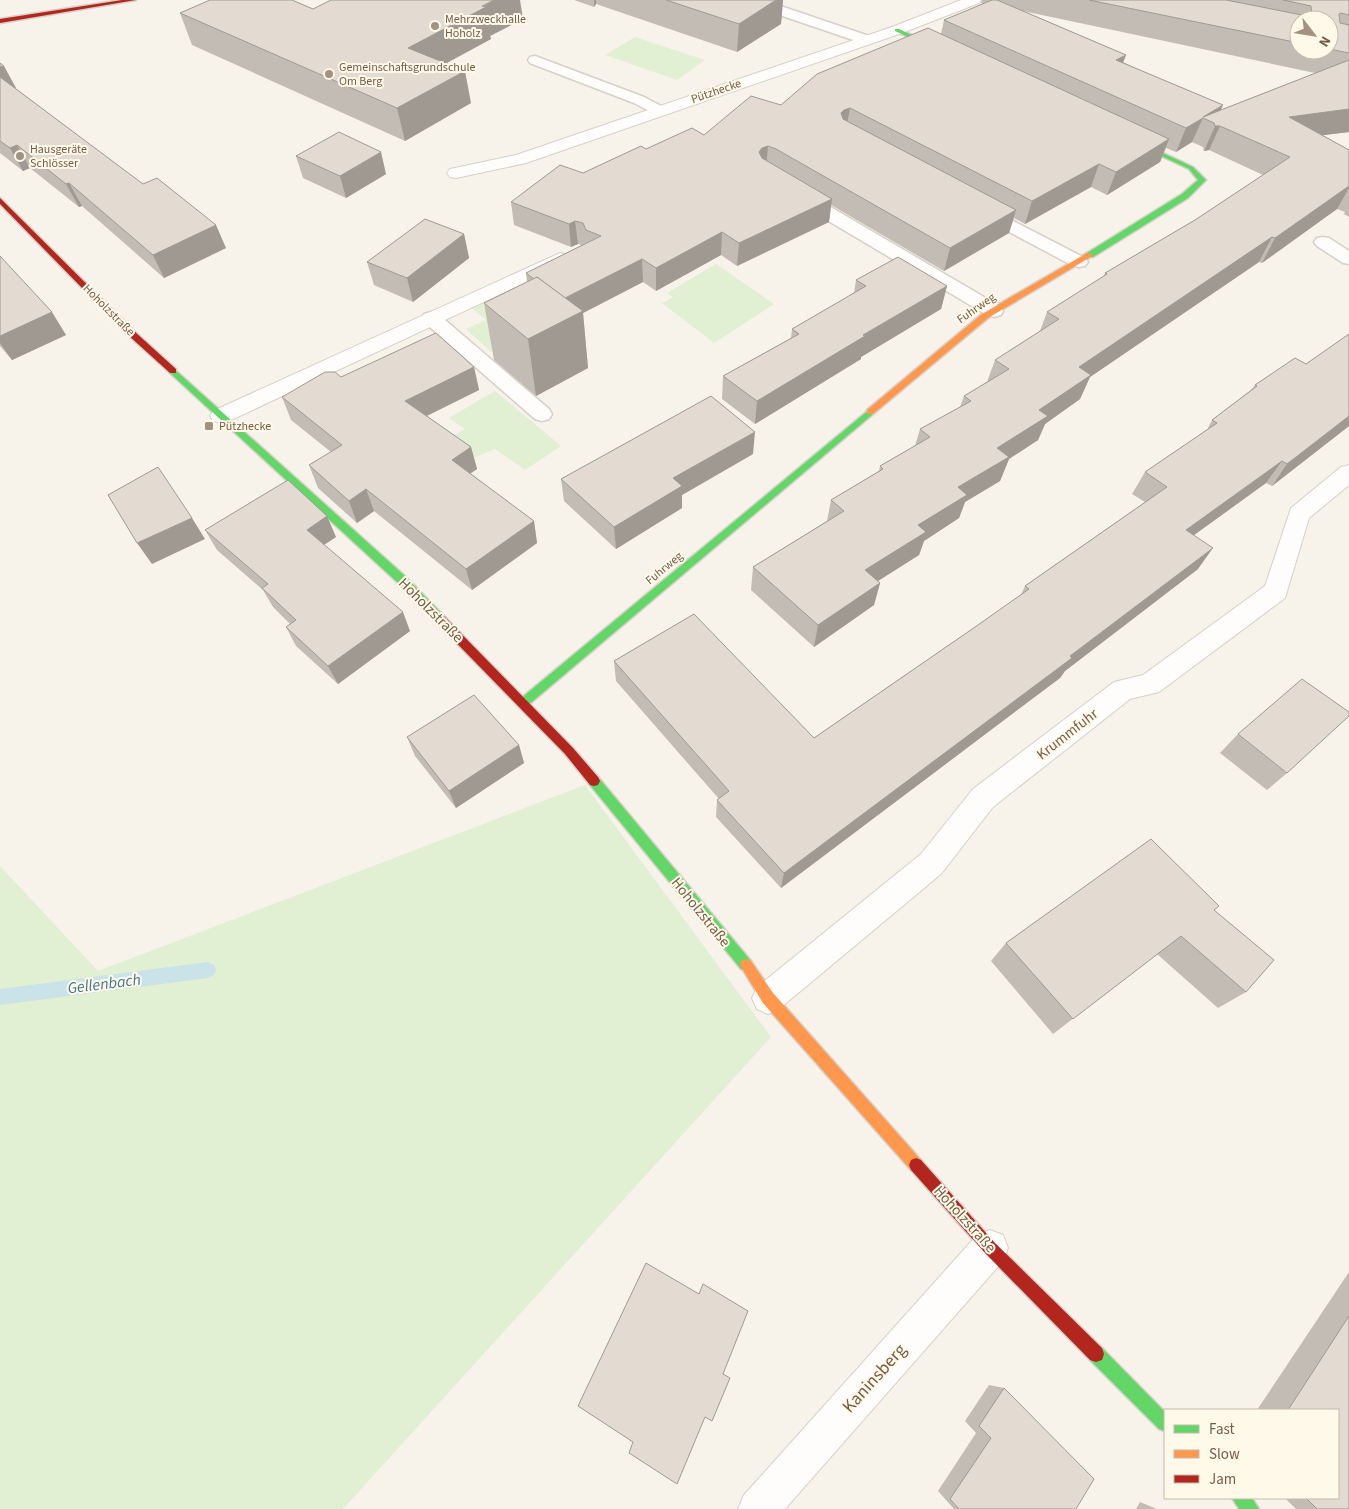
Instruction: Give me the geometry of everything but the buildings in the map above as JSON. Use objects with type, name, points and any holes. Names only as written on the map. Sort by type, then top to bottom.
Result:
[{"type":"street","points":[[0,21],[133,0]]},
{"type":"street","name":"Pützhecke","points":[[456,173],[520,160],[897,30],[974,0]]},
{"type":"street","points":[[897,30],[951,55]]},
{"type":"street","name":"Fuhrweg","points":[[523,704],[985,316],[1079,262],[1185,196],[1202,180],[1192,168],[1120,134]]},
{"type":"street","name":"Hoholzstraße","points":[[0,200],[131,333],[401,579],[569,751],[750,970],[768,998],[990,1248],[1164,1422]]},
{"type":"street","points":[[221,416],[430,318],[577,252]]},
{"type":"street","name":"Krummfuhr","points":[[768,998],[931,864],[983,798],[1124,690],[1150,684],[1276,591],[1299,514],[1349,473]]},
{"type":"street","name":"Kaninsberg","points":[[758,1509],[990,1248]]},
{"type":"street","points":[[1241,1499],[1251,1509]]},
{"type":"lane","points":[[758,3],[867,40]]},
{"type":"lane","points":[[535,60],[639,100],[660,111]]},
{"type":"lane","points":[[783,186],[994,311]]},
{"type":"lane","points":[[968,202],[1079,262]]},
{"type":"lane","points":[[1323,242],[1349,259]]},
{"type":"lane","points":[[430,318],[542,414]]},
{"type":"green space","points":[[635,37],[705,60],[677,80],[605,55]]},
{"type":"green space","points":[[716,264],[774,304],[714,343],[662,303],[673,297],[667,293]]},
{"type":"green space","points":[[507,286],[552,323],[491,352],[466,329],[486,320],[467,304]]},
{"type":"green space","points":[[495,391],[561,446],[525,470],[495,449],[476,457],[448,439],[465,429],[449,418]]},
{"type":"green space","points":[[585,785],[771,1037],[343,1509],[0,1509],[0,866],[98,971]]},
{"type":"waterway","name":"Gellenbach","points":[[0,997],[208,970]]},
{"type":"traffic: fast","points":[[897,30],[943,51]]},
{"type":"traffic: fast","points":[[1090,255],[1185,196],[1202,180],[1191,168],[1129,139]]},
{"type":"traffic: fast","points":[[173,371],[401,579],[437,616]]},
{"type":"traffic: fast","points":[[523,703],[870,412]]},
{"type":"traffic: fast","points":[[594,781],[746,965]]},
{"type":"traffic: fast","points":[[1096,1354],[1164,1422]]},
{"type":"traffic: fast","points":[[1241,1499],[1251,1509]]},
{"type":"traffic: slow","points":[[870,412],[985,316],[1090,255]]},
{"type":"traffic: slow","points":[[746,965],[768,998],[916,1165]]},
{"type":"traffic: jam","points":[[0,21],[133,0]]},
{"type":"traffic: jam","points":[[0,200],[131,333],[173,371]]},
{"type":"traffic: jam","points":[[437,616],[569,751],[594,781]]},
{"type":"traffic: jam","points":[[916,1165],[990,1248],[1096,1354]]},
{"type":"place","name":"Mehrzweckhalle Hoholz","points":[[435,26]]},
{"type":"place","name":"Gemeinschaftsgrundschule Om Berg","points":[[329,74]]},
{"type":"place","name":"Hausgeräte Schlösser","points":[[20,156]]},
{"type":"place","name":"Pützhecke","points":[[209,426]]}]
